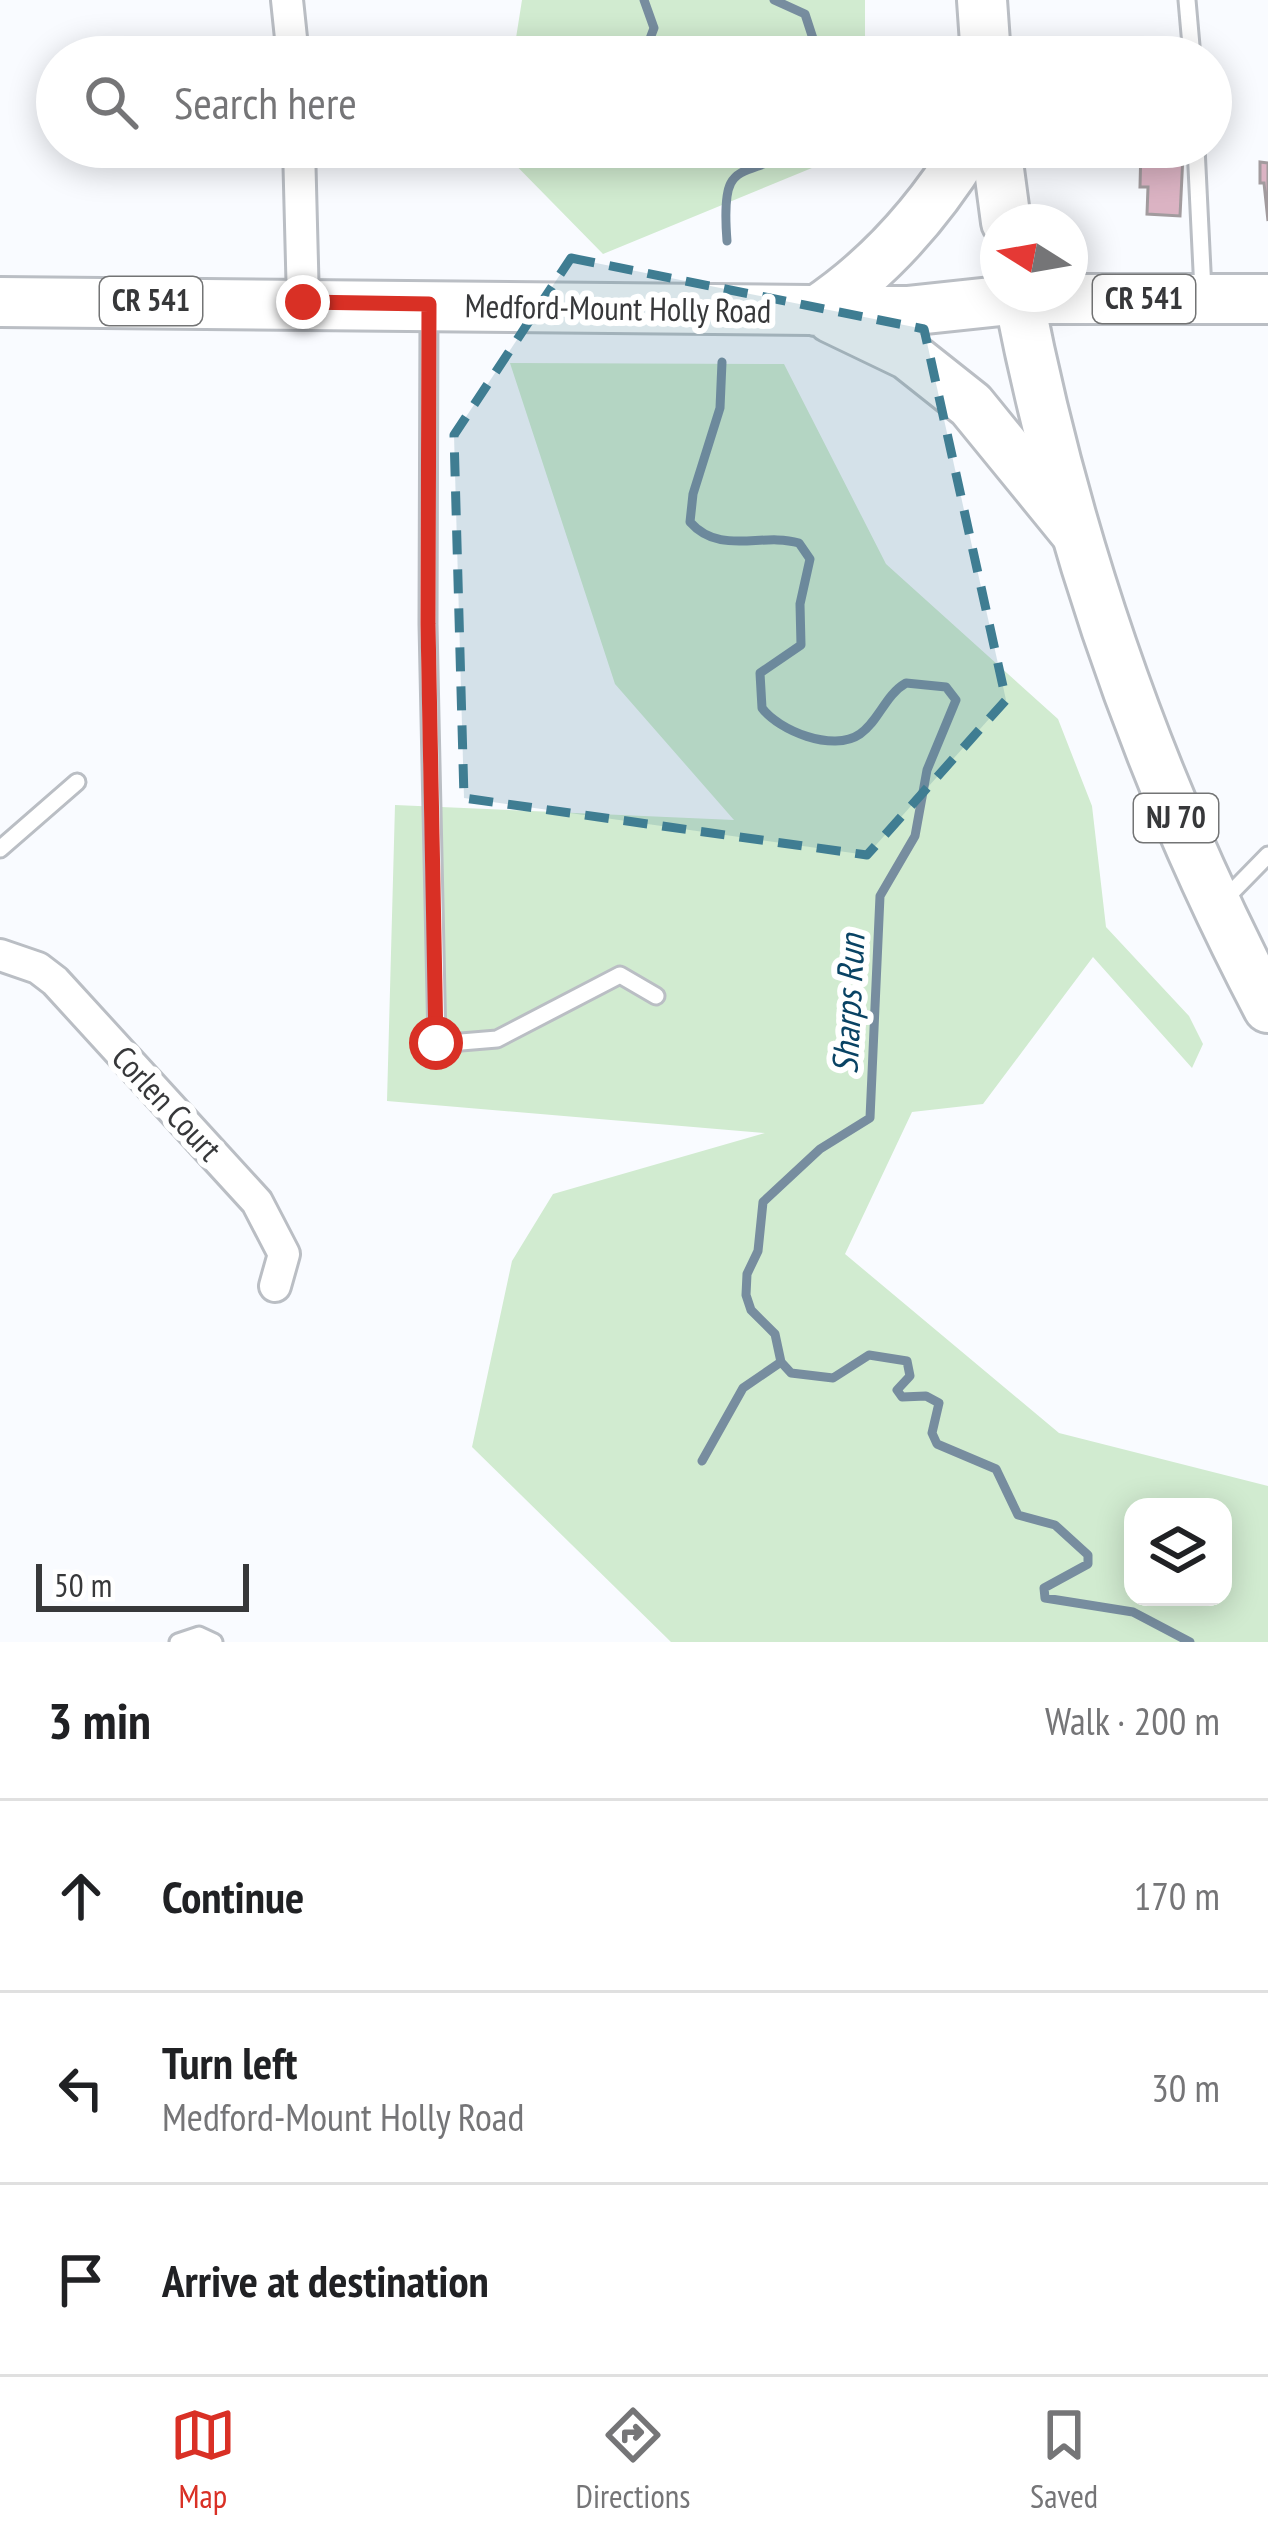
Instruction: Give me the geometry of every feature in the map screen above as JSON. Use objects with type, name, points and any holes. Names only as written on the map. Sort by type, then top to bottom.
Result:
[{"type":"main road","points":[[982,0],[985,36]]},
{"type":"main road","points":[[956,168],[898,242],[815,311],[908,355],[970,405],[1073,530]]},
{"type":"main road","points":[[999,168],[1004,204]]},
{"type":"main road","name":"CR 541","points":[[1088,298],[1268,299]]},
{"type":"main road","name":"Medford-Mount Holly Road","points":[[0,302],[907,311],[980,301]]},
{"type":"main road","name":"NJ 70","points":[[1023,312],[1073,530],[1113,660],[1216,910],[1268,1008]]},
{"type":"street","points":[[287,0],[291,36]]},
{"type":"street","points":[[300,168],[303,302]]},
{"type":"street","name":"Corlen Court","points":[[0,955],[38,968],[55,981],[257,1202],[284,1254],[275,1286]]},
{"type":"lane","points":[[1187,0],[1190,36]]},
{"type":"lane","points":[[1197,168],[1203,300]]},
{"type":"lane","points":[[429,304],[428,624],[436,1043],[497,1039],[620,975],[656,996]]},
{"type":"lane","points":[[0,849],[76,782]]},
{"type":"lane","points":[[1216,910],[1268,855]]},
{"type":"lane","points":[[178,1642],[199,1635],[214,1642]]},
{"type":"highlighted area","points":[[571,258],[924,329],[1006,700],[867,855],[464,798],[454,435]]},
{"type":"green space","points":[[522,0],[865,0],[865,36],[516,36]]},
{"type":"green space","points":[[519,168],[812,168],[603,254]]},
{"type":"green space","points":[[510,363],[784,364],[886,564],[1058,719],[1092,806],[1106,927],[1189,1016],[1203,1044],[1192,1068],[1093,957],[983,1104],[912,1112],[845,1254],[1059,1433],[1268,1486],[1268,1642],[671,1642],[472,1447],[512,1261],[553,1194],[765,1133],[387,1101],[395,805],[734,820],[615,684]]},
{"type":"building","points":[[1260,162],[1268,163],[1268,221],[1264,183],[1260,183]]},
{"type":"building","points":[[1140,168],[1182,168],[1180,216],[1147,214],[1148,187],[1140,187]]},
{"type":"waterway","points":[[644,0],[654,28],[651,36]]},
{"type":"waterway","name":"Sharps Run","points":[[774,0],[805,14],[812,36]]},
{"type":"waterway","name":"Sharps Run","points":[[727,241],[727,194],[739,174],[754,168]]},
{"type":"waterway","name":"Sharps Run","points":[[722,362],[720,408],[693,494],[690,522],[728,541],[799,543],[810,559],[800,604],[801,645],[760,673],[762,708],[793,731],[836,741],[860,734],[906,683],[946,687],[956,700],[927,770],[915,836],[880,896],[870,1118],[820,1149],[763,1202],[758,1251],[747,1274],[751,1310],[775,1334],[781,1362],[791,1373],[833,1378],[869,1355],[907,1361],[910,1376],[897,1390],[902,1397],[926,1396],[939,1403],[932,1433],[937,1444],[996,1469],[1018,1515],[1055,1525],[1088,1555],[1088,1564],[1044,1588],[1045,1598],[1133,1612],[1190,1642]]},
{"type":"waterway","points":[[702,1461],[743,1388],[781,1362]]},
{"type":"route","points":[[303,302],[429,304],[428,624],[436,1043]]}]
